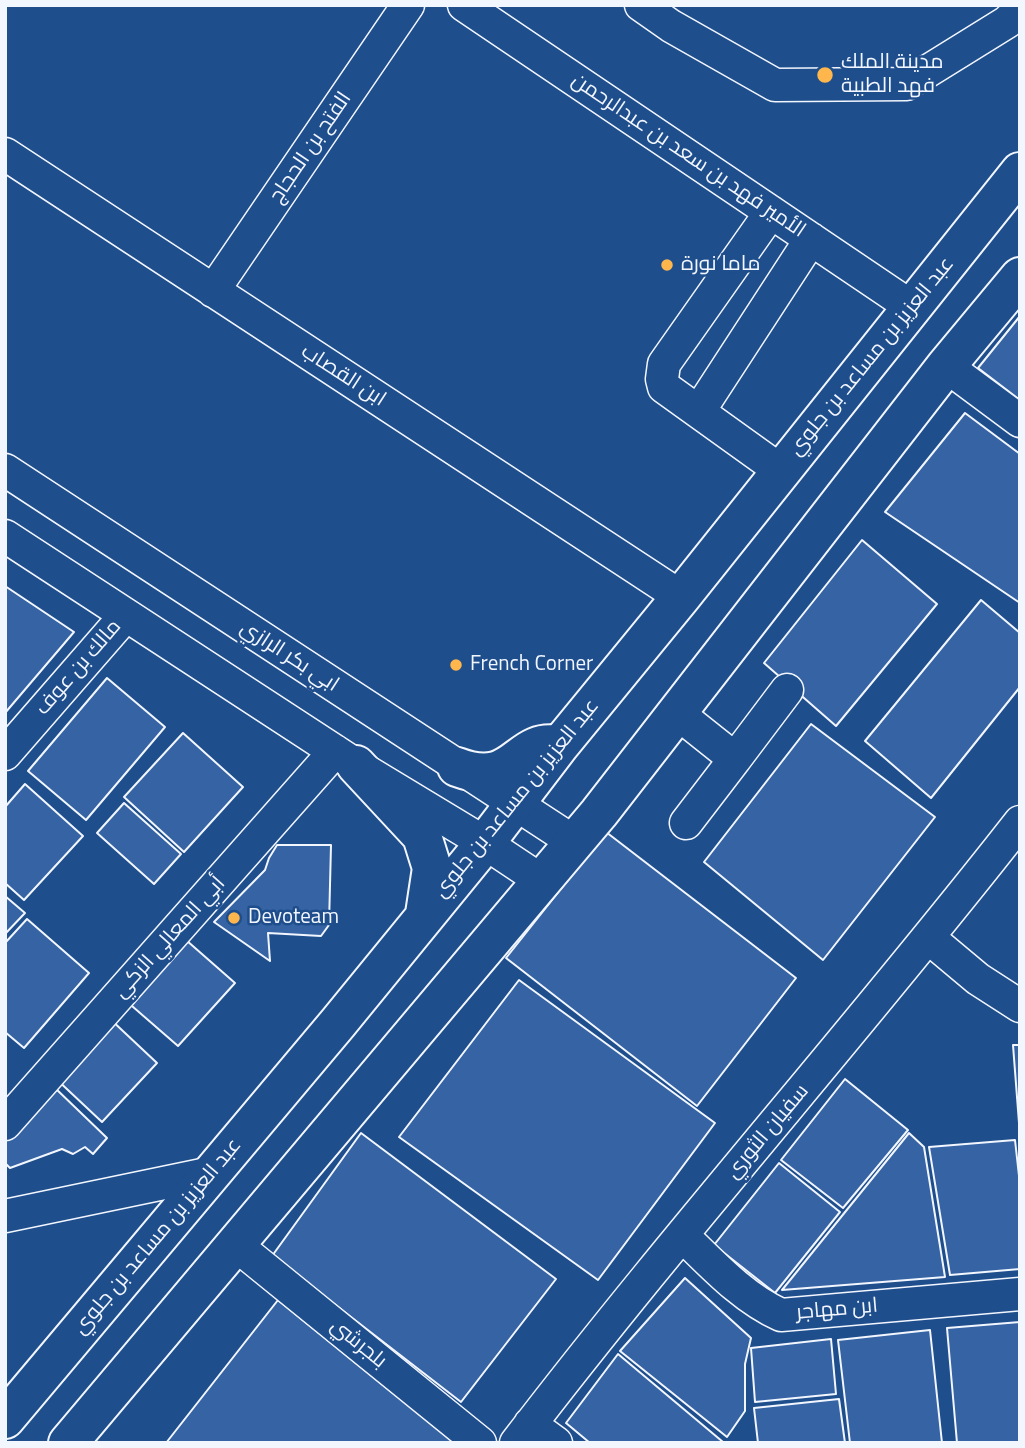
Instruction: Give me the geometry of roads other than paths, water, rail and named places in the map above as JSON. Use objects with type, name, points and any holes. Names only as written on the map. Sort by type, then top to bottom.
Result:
[{"type":"main road","name":"عبد العزيز بن مساعد بن جلوي","points":[[5,1419],[338,1023],[485,843],[559,746],[1020,172]]},
{"type":"main road","points":[[68,1443],[574,842],[946,366],[1020,277]]},
{"type":"main road","points":[[457,767],[485,773],[500,770],[514,764],[536,746],[559,746]]},
{"type":"main road","points":[[346,758],[422,836],[432,868],[425,914]]},
{"type":"street","name":"الفتح بن الحجاج","points":[[213,291],[408,5]]},
{"type":"street","name":"الأمير فهد بن سعد بن عبدالرحمن","points":[[464,5],[913,308]]},
{"type":"street","points":[[641,5],[671,26],[775,85],[908,84],[1007,22],[1020,10]]},
{"type":"street","name":"ابن القصاب","points":[[5,155],[681,597]]},
{"type":"street","points":[[771,212],[664,364],[662,379],[664,387],[781,471]]},
{"type":"street","points":[[699,411],[811,239]]},
{"type":"street","points":[[946,366],[1020,421]]},
{"type":"street","name":"ابي بكر الرازي","points":[[5,470],[574,842]]},
{"type":"street","points":[[5,536],[346,758],[542,881]]},
{"type":"street","name":"مالك بن عوف","points":[[5,754],[126,615]]},
{"type":"street","points":[[686,823],[787,691]]},
{"type":"street","points":[[676,712],[734,759]]},
{"type":"street","name":"أبي المعالي الزكي","points":[[5,1124],[346,758]]},
{"type":"street","name":"سفيان الثوري","points":[[523,1433],[929,938],[1020,822]]},
{"type":"street","points":[[929,938],[978,979],[1020,1006]]},
{"type":"street","points":[[5,1216],[212,1173]]},
{"type":"street","name":"ابن مهاجر","points":[[682,1236],[736,1285],[767,1309],[781,1315],[1020,1294]]},
{"type":"street","name":"بلجرشي","points":[[236,1245],[480,1443]]},
{"type":"street","points":[[523,1433],[556,1443]]},
{"type":"place","name":"مدينة الملك فهد الطبية","points":[[825,75]]},
{"type":"place","name":"ماما نورة","points":[[667,265]]},
{"type":"place","name":"French Corner","points":[[456,665]]},
{"type":"place","name":"Devoteam","points":[[234,918]]}]
